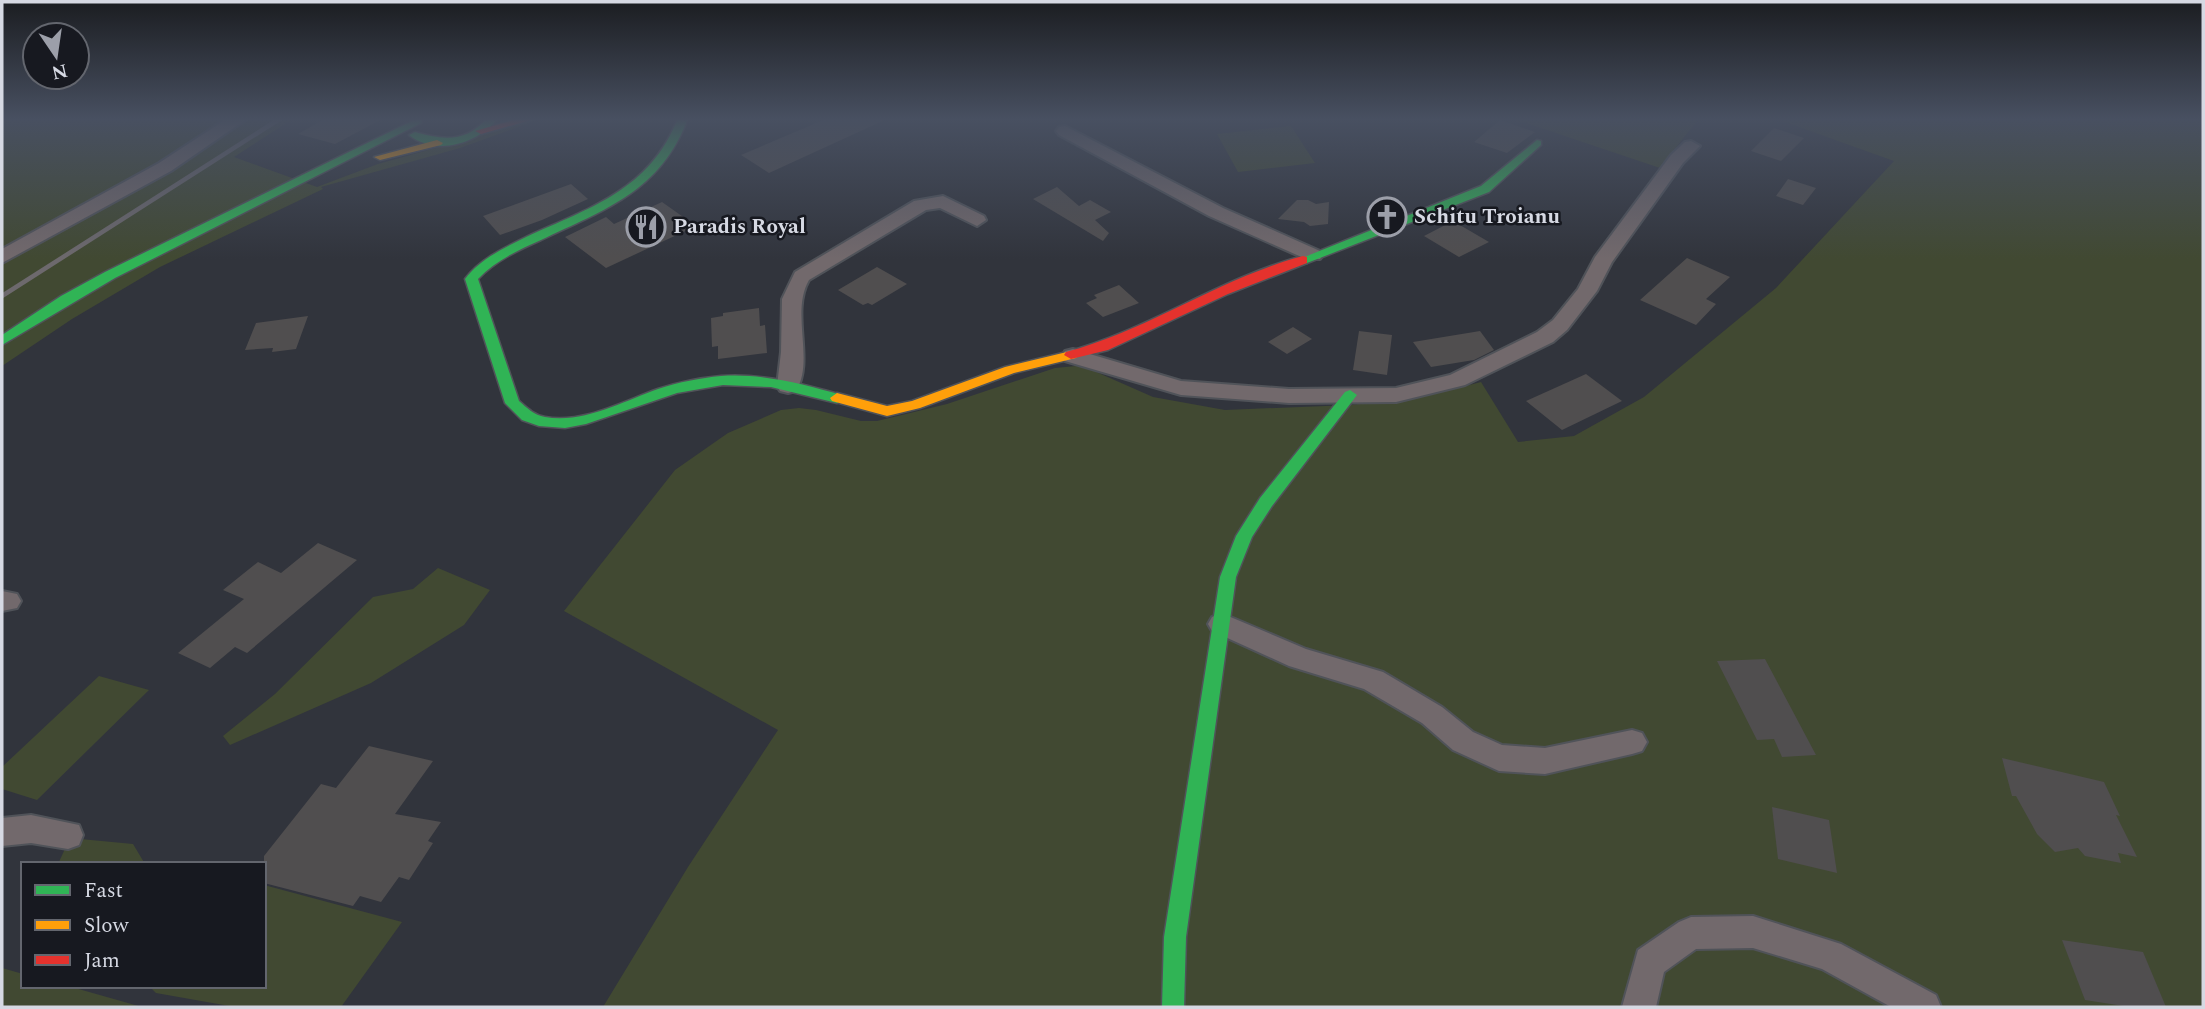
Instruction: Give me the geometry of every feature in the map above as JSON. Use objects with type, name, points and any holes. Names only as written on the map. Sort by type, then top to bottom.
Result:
[{"type":"street","points":[[2,257],[168,165]]},
{"type":"street","points":[[2,341],[99,281],[325,165]]},
{"type":"street","points":[[278,191],[356,165]]},
{"type":"street","points":[[654,165],[633,188],[601,208],[495,259],[478,269],[471,279],[512,403],[520,414],[534,421],[567,423],[587,420],[651,396],[698,383],[755,380],[887,411],[915,405],[1010,370],[1103,347],[1223,291],[1486,189],[1513,165]]},
{"type":"street","points":[[1129,165],[1216,212],[1309,257]]},
{"type":"street","points":[[1073,356],[1181,388],[1289,396],[1396,395],[1457,380],[1545,337],[1572,311],[1587,291],[1602,261],[1673,165]]},
{"type":"street","points":[[789,386],[793,343],[791,303],[795,285],[802,276],[921,205],[943,202],[976,220]]},
{"type":"street","points":[[1174,1007],[1175,937],[1184,864],[1228,577],[1244,536],[1289,471],[1350,395]]},
{"type":"street","points":[[1221,624],[1299,658],[1373,680],[1432,715],[1463,741],[1499,758],[1545,761],[1632,742]]},
{"type":"street","points":[[2,832],[31,829],[68,835]]},
{"type":"street","points":[[1639,1007],[1650,962],[1691,933],[1753,932],[1829,955],[1924,1007]]},
{"type":"green space","points":[[2,165],[256,165],[317,187],[375,165],[399,165],[321,187],[323,189],[160,267],[72,319],[2,366]]},
{"type":"green space","points":[[1234,165],[1297,165],[1238,172]]},
{"type":"green space","points":[[1890,165],[2203,165],[2203,1007],[603,1007],[688,867],[778,730],[564,611],[675,470],[728,433],[781,410],[799,408],[861,421],[877,421],[947,404],[1055,368],[1076,366],[1153,397],[1225,410],[1350,405],[1427,396],[1481,382],[1518,442],[1574,436],[1644,397],[1776,288]]},
{"type":"green space","points":[[438,568],[490,590],[464,625],[371,683],[230,745],[223,736],[275,694],[373,597],[413,589]]},
{"type":"green space","points":[[99,676],[149,690],[37,800],[2,789],[2,767]]},
{"type":"green space","points":[[70,838],[133,844],[144,862],[59,862]]},
{"type":"green space","points":[[266,886],[402,922],[341,1007],[235,1007],[156,993],[151,988],[266,988]]},
{"type":"green space","points":[[2,968],[21,973],[21,988],[75,988],[142,1007],[2,1007]]},
{"type":"building","points":[[757,165],[786,165],[769,173]]},
{"type":"building","points":[[1788,179],[1816,188],[1803,205],[1776,196]]},
{"type":"building","points":[[571,184],[588,199],[542,220],[500,235],[483,216]]},
{"type":"building","points":[[1057,187],[1079,206],[1090,200],[1111,212],[1095,220],[1109,233],[1103,241],[1033,199]]},
{"type":"building","points":[[1297,200],[1308,200],[1316,204],[1329,202],[1328,224],[1310,226],[1304,222],[1278,219]]},
{"type":"building","points":[[662,202],[696,226],[606,268],[565,237],[606,217],[614,224]]},
{"type":"building","points":[[1453,221],[1489,242],[1459,257],[1424,236]]},
{"type":"building","points":[[1687,258],[1730,277],[1706,299],[1716,304],[1696,325],[1640,300]]},
{"type":"building","points":[[877,267],[907,284],[872,305],[863,305],[838,290]]},
{"type":"building","points":[[1119,285],[1139,303],[1103,317],[1086,303],[1097,298],[1094,295]]},
{"type":"building","points":[[759,308],[760,326],[765,325],[767,353],[718,359],[718,346],[712,347],[711,318],[723,316],[723,313]]},
{"type":"building","points":[[308,316],[296,349],[272,352],[273,348],[245,350],[256,323]]},
{"type":"building","points":[[1293,327],[1312,339],[1287,354],[1268,342]]},
{"type":"building","points":[[1359,331],[1392,335],[1387,375],[1353,370]]},
{"type":"building","points":[[1480,331],[1494,350],[1474,360],[1431,367],[1413,342]]},
{"type":"building","points":[[1586,374],[1622,401],[1562,430],[1526,401]]},
{"type":"building","points":[[318,543],[357,560],[247,653],[235,647],[210,668],[178,653],[244,599],[223,590],[258,562],[281,573]]},
{"type":"building","points":[[1765,659],[1816,755],[1782,757],[1774,739],[1757,740],[1717,661]]},
{"type":"building","points":[[369,746],[433,761],[395,814],[441,822],[428,841],[433,843],[409,880],[399,877],[381,902],[360,896],[353,906],[266,884],[264,856],[321,784],[336,788]]},
{"type":"building","points":[[2002,758],[2104,782],[2120,816],[2116,815],[2137,857],[2118,853],[2121,863],[2085,856],[2078,848],[2055,852],[2037,834],[2016,796],[2012,796]]},
{"type":"building","points":[[1772,807],[1829,820],[1837,873],[1778,859]]},
{"type":"building","points":[[2062,940],[2143,952],[2166,1007],[2130,1007],[2085,1000]]},
{"type":"railway","points":[[2,296],[207,165]]},
{"type":"traffic: fast","points":[[2,341],[66,299],[110,275],[329,165]]},
{"type":"traffic: fast","points":[[658,165],[618,197],[503,254],[471,279],[512,403],[527,416],[545,422],[565,423],[608,413],[674,389],[723,381],[771,383],[837,398]]},
{"type":"traffic: fast","points":[[1303,260],[1485,189],[1512,165]]},
{"type":"traffic: fast","points":[[1173,1007],[1175,937],[1228,577],[1244,536],[1266,502],[1350,395]]},
{"type":"traffic: slow","points":[[837,398],[887,411],[915,405],[1010,370],[1071,355]]},
{"type":"traffic: jam","points":[[1071,355],[1103,347],[1223,291],[1303,260]]},
{"type":"place","name":"Schitu Troianu","points":[[1387,217]]},
{"type":"place","name":"Paradis Royal","points":[[646,227]]}]
